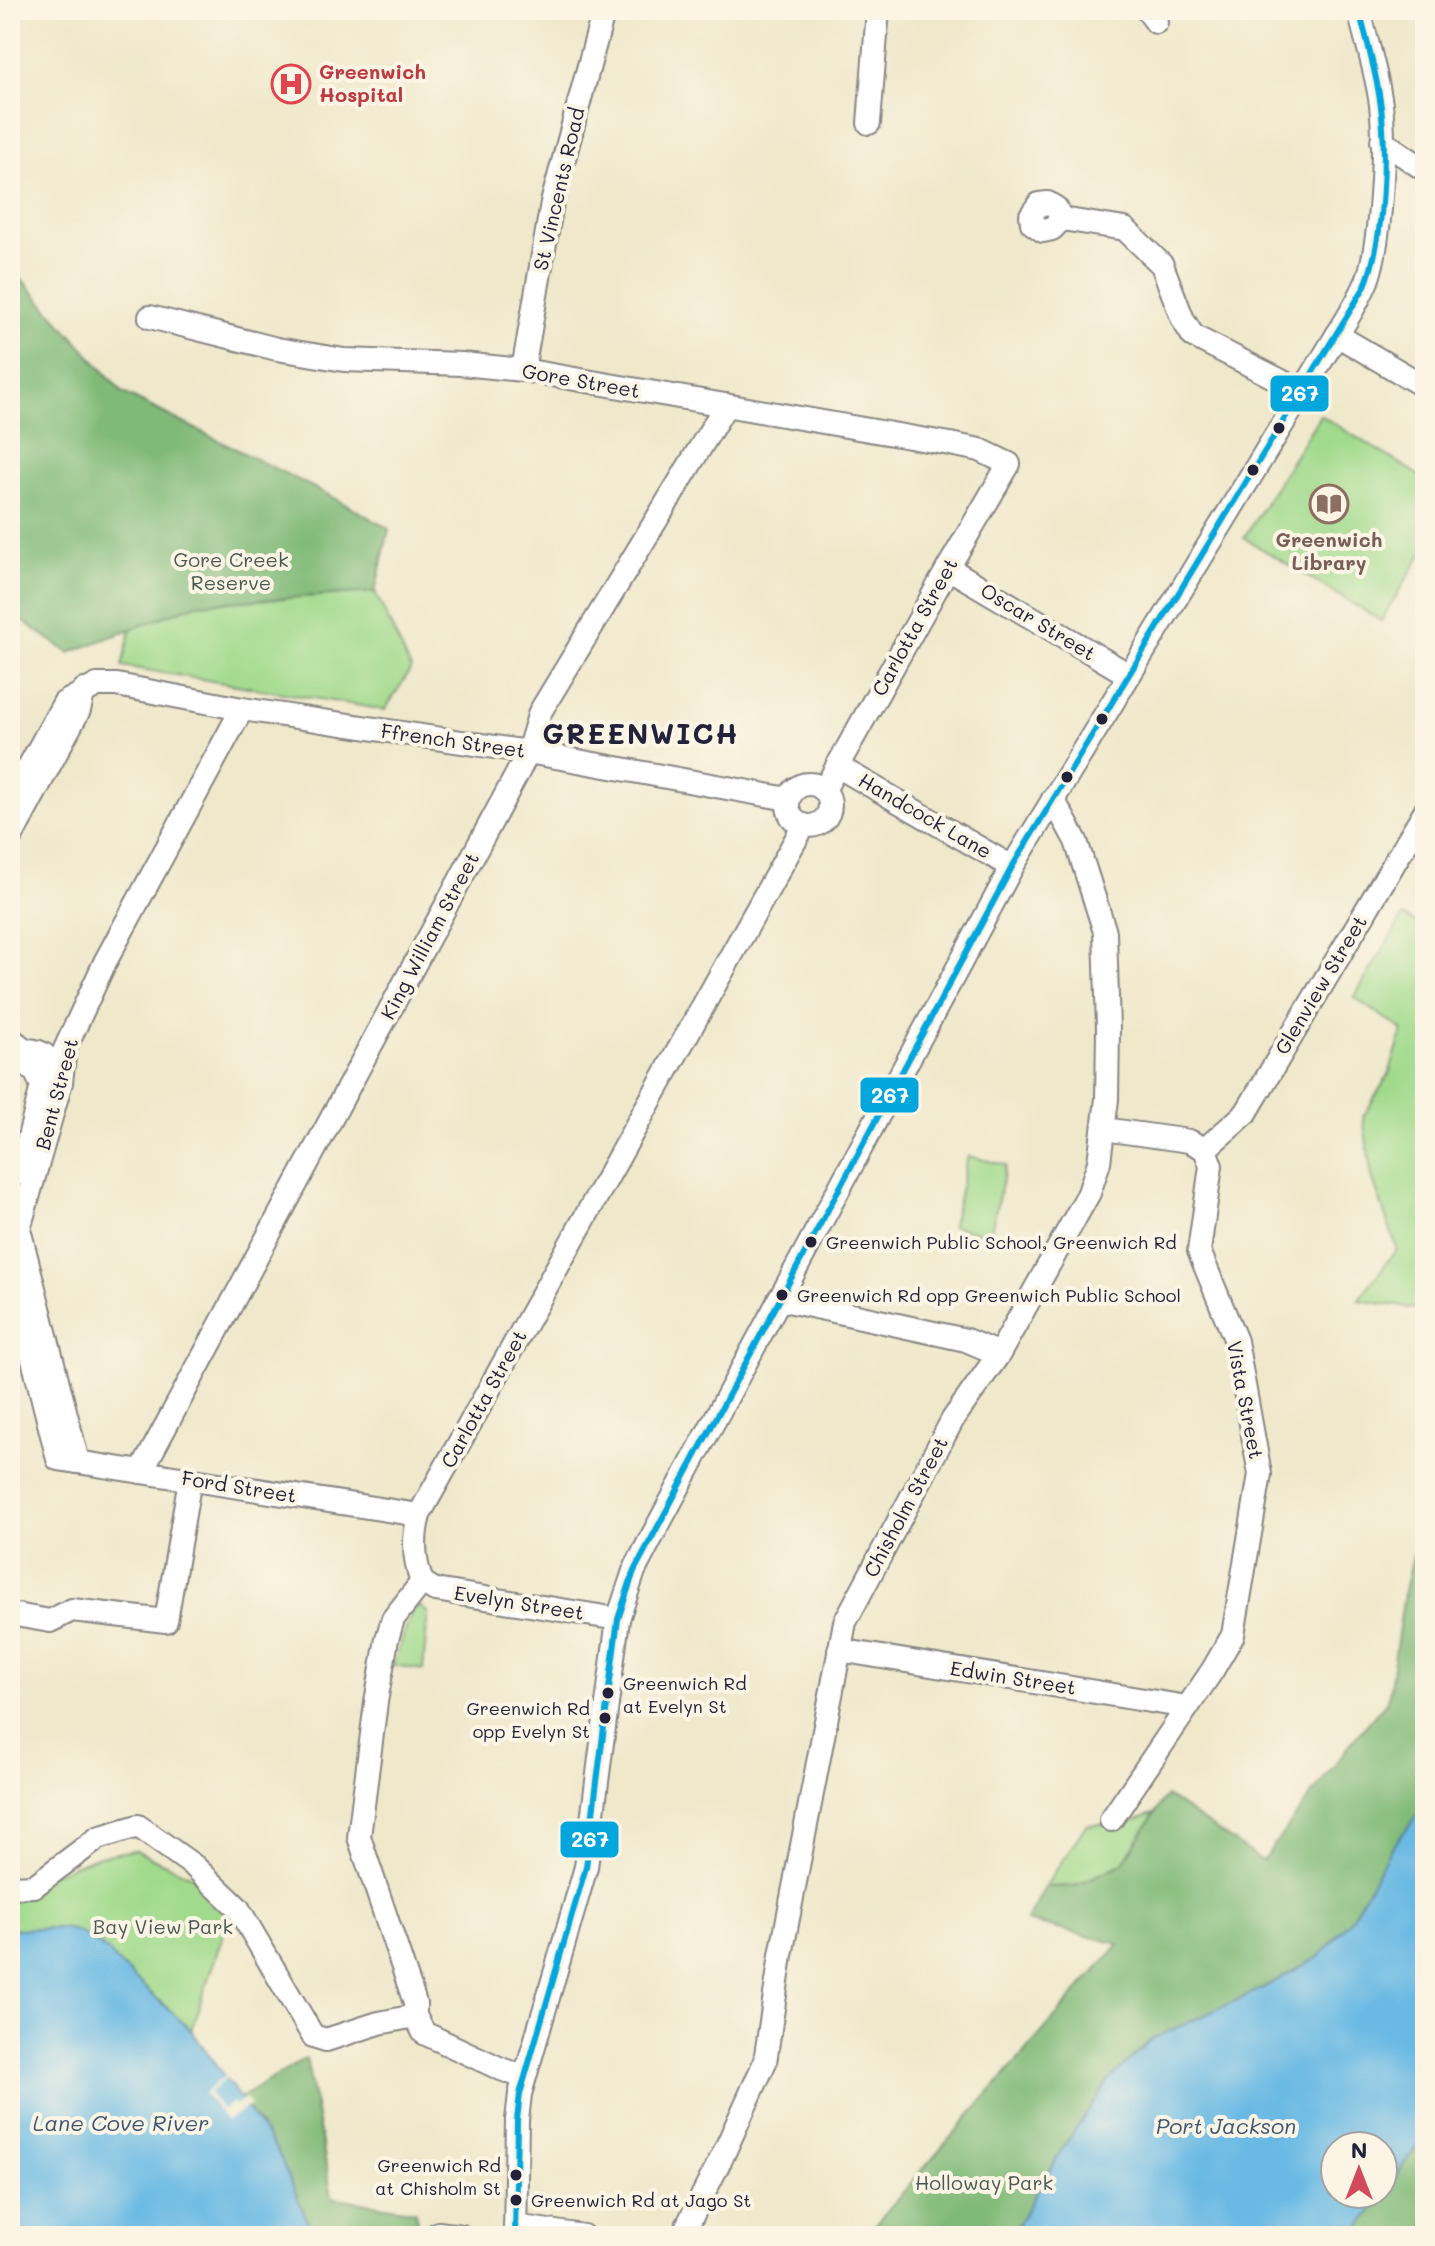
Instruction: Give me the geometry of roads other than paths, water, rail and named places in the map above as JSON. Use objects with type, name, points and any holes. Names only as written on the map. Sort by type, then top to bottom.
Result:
[{"type":"street","name":"St Vincents Road","points":[[523,370],[555,189],[604,10]]},
{"type":"street","points":[[869,123],[878,10]]},
{"type":"street","points":[[583,2236],[515,2231],[517,2120],[524,2077],[586,1867],[618,1619],[625,1594],[644,1552],[1012,867],[1303,392],[1366,283],[1375,254],[1382,141],[1381,103],[1359,10]]},
{"type":"street","points":[[1382,141],[1425,170]]},
{"type":"street","points":[[1062,219],[1125,229],[1162,265],[1183,320],[1193,336],[1303,392]]},
{"type":"street","name":"Gore Street","points":[[150,317],[277,349],[344,360],[462,364],[523,370],[950,444],[980,450],[1009,464]]},
{"type":"street","points":[[1337,335],[1425,387]]},
{"type":"street","name":"King William Street","points":[[141,1472],[528,752],[540,712],[726,405]]},
{"type":"street","name":"Carlotta Street","points":[[824,790],[1009,464]]},
{"type":"street","name":"Oscar Street","points":[[948,568],[1129,675]]},
{"type":"street","name":"Ffrench Street","points":[[84,690],[97,685],[117,685],[242,709],[528,752],[788,799]]},
{"type":"street","points":[[10,801],[64,703],[84,690]]},
{"type":"street","points":[[10,839],[79,710],[84,690]]},
{"type":"street","name":"Bent Street","points":[[68,1461],[19,1229],[61,1082],[65,1049],[105,962],[242,709]]},
{"type":"street","name":"Handcock Lane","points":[[837,766],[1012,867]]},
{"type":"street","points":[[816,785],[824,790],[828,798],[827,815],[821,822],[804,825],[789,812],[788,799],[799,786],[816,785]]},
{"type":"street","name":"Chisholm Street","points":[[682,2236],[765,2062],[781,1955],[845,1622],[953,1419],[999,1354],[1089,1193],[1099,1162],[1104,1129],[1108,1029],[1105,932],[1076,841],[1053,799]]},
{"type":"street","name":"Glenview Street","points":[[1205,1149],[1246,1113],[1425,811]]},
{"type":"street","name":"Carlotta Street","points":[[422,1582],[417,1568],[414,1535],[419,1515],[804,825]]},
{"type":"street","points":[[17,1044],[38,1050],[48,1057],[61,1082]]},
{"type":"street","name":"Bent Street","points":[[10,1209],[42,1086],[36,1073],[25,1063],[17,1044]]},
{"type":"street","points":[[1104,1129],[1189,1141],[1205,1149]]},
{"type":"street","name":"Vista Street","points":[[1111,1820],[1233,1635],[1260,1474],[1236,1341],[1199,1251],[1211,1166],[1205,1149]]},
{"type":"street","points":[[10,1268],[68,1461]]},
{"type":"street","points":[[779,1299],[966,1340],[999,1354]]},
{"type":"street","name":"Ford Street","points":[[68,1461],[419,1515]]},
{"type":"street","points":[[10,1614],[50,1621],[72,1610],[166,1621],[190,1479]]},
{"type":"street","points":[[422,1582],[393,1619],[387,1639],[359,1837],[415,2003],[415,2016],[424,2033],[524,2077]]},
{"type":"street","name":"Evelyn Street","points":[[422,1582],[435,1590],[618,1619]]},
{"type":"street","name":"Edwin Street","points":[[839,1650],[1187,1707]]},
{"type":"street","points":[[10,1887],[34,1886],[98,1838],[138,1826],[194,1866],[238,1908],[313,2036],[326,2040],[379,2023],[415,2016]]},
{"type":"street","points":[[438,2233],[461,2236]]},
{"type":"water","name":"Port Jackson","points":[[1425,1806],[1425,2135],[1399,2172],[1399,2130],[1319,2130],[1319,2210],[1372,2210],[1354,2236],[1011,2236],[1063,2148],[1111,2078],[1152,2039],[1261,1989],[1319,1957],[1350,1921],[1390,1850]]},
{"type":"water","name":"Lane Cove River","points":[[63,1928],[79,1932],[108,1951],[191,2030],[278,2152],[314,2236],[10,2236],[10,1929]]},
{"type":"waterway","points":[[10,384],[17,427],[10,462]]},
{"type":"place","name":"Greenwich Hospital","points":[[291,84]]},
{"type":"place","name":"Greenwich Library","points":[[1329,504]]},
{"type":"place","name":"Greenwich Public School, Greenwich Rd","points":[[811,1242]]},
{"type":"place","name":"Greenwich Rd opp Greenwich Public School","points":[[782,1295]]},
{"type":"place","name":"Greenwich Rd at Evelyn St","points":[[608,1693]]},
{"type":"place","name":"Greenwich Rd opp Evelyn St","points":[[605,1718]]},
{"type":"place","name":"Greenwich Rd at Chisholm St","points":[[516,2175]]},
{"type":"place","name":"Greenwich Rd at Jago St","points":[[516,2200]]},
{"type":"district","name":"GREENWICH","points":[[641,734]]},
{"type":"park label","name":"Gore Creek Reserve","points":[[231,572]]},
{"type":"park label","name":"Bay View Park","points":[[163,1927]]},
{"type":"park label","name":"Holloway Park","points":[[984,2183]]}]
